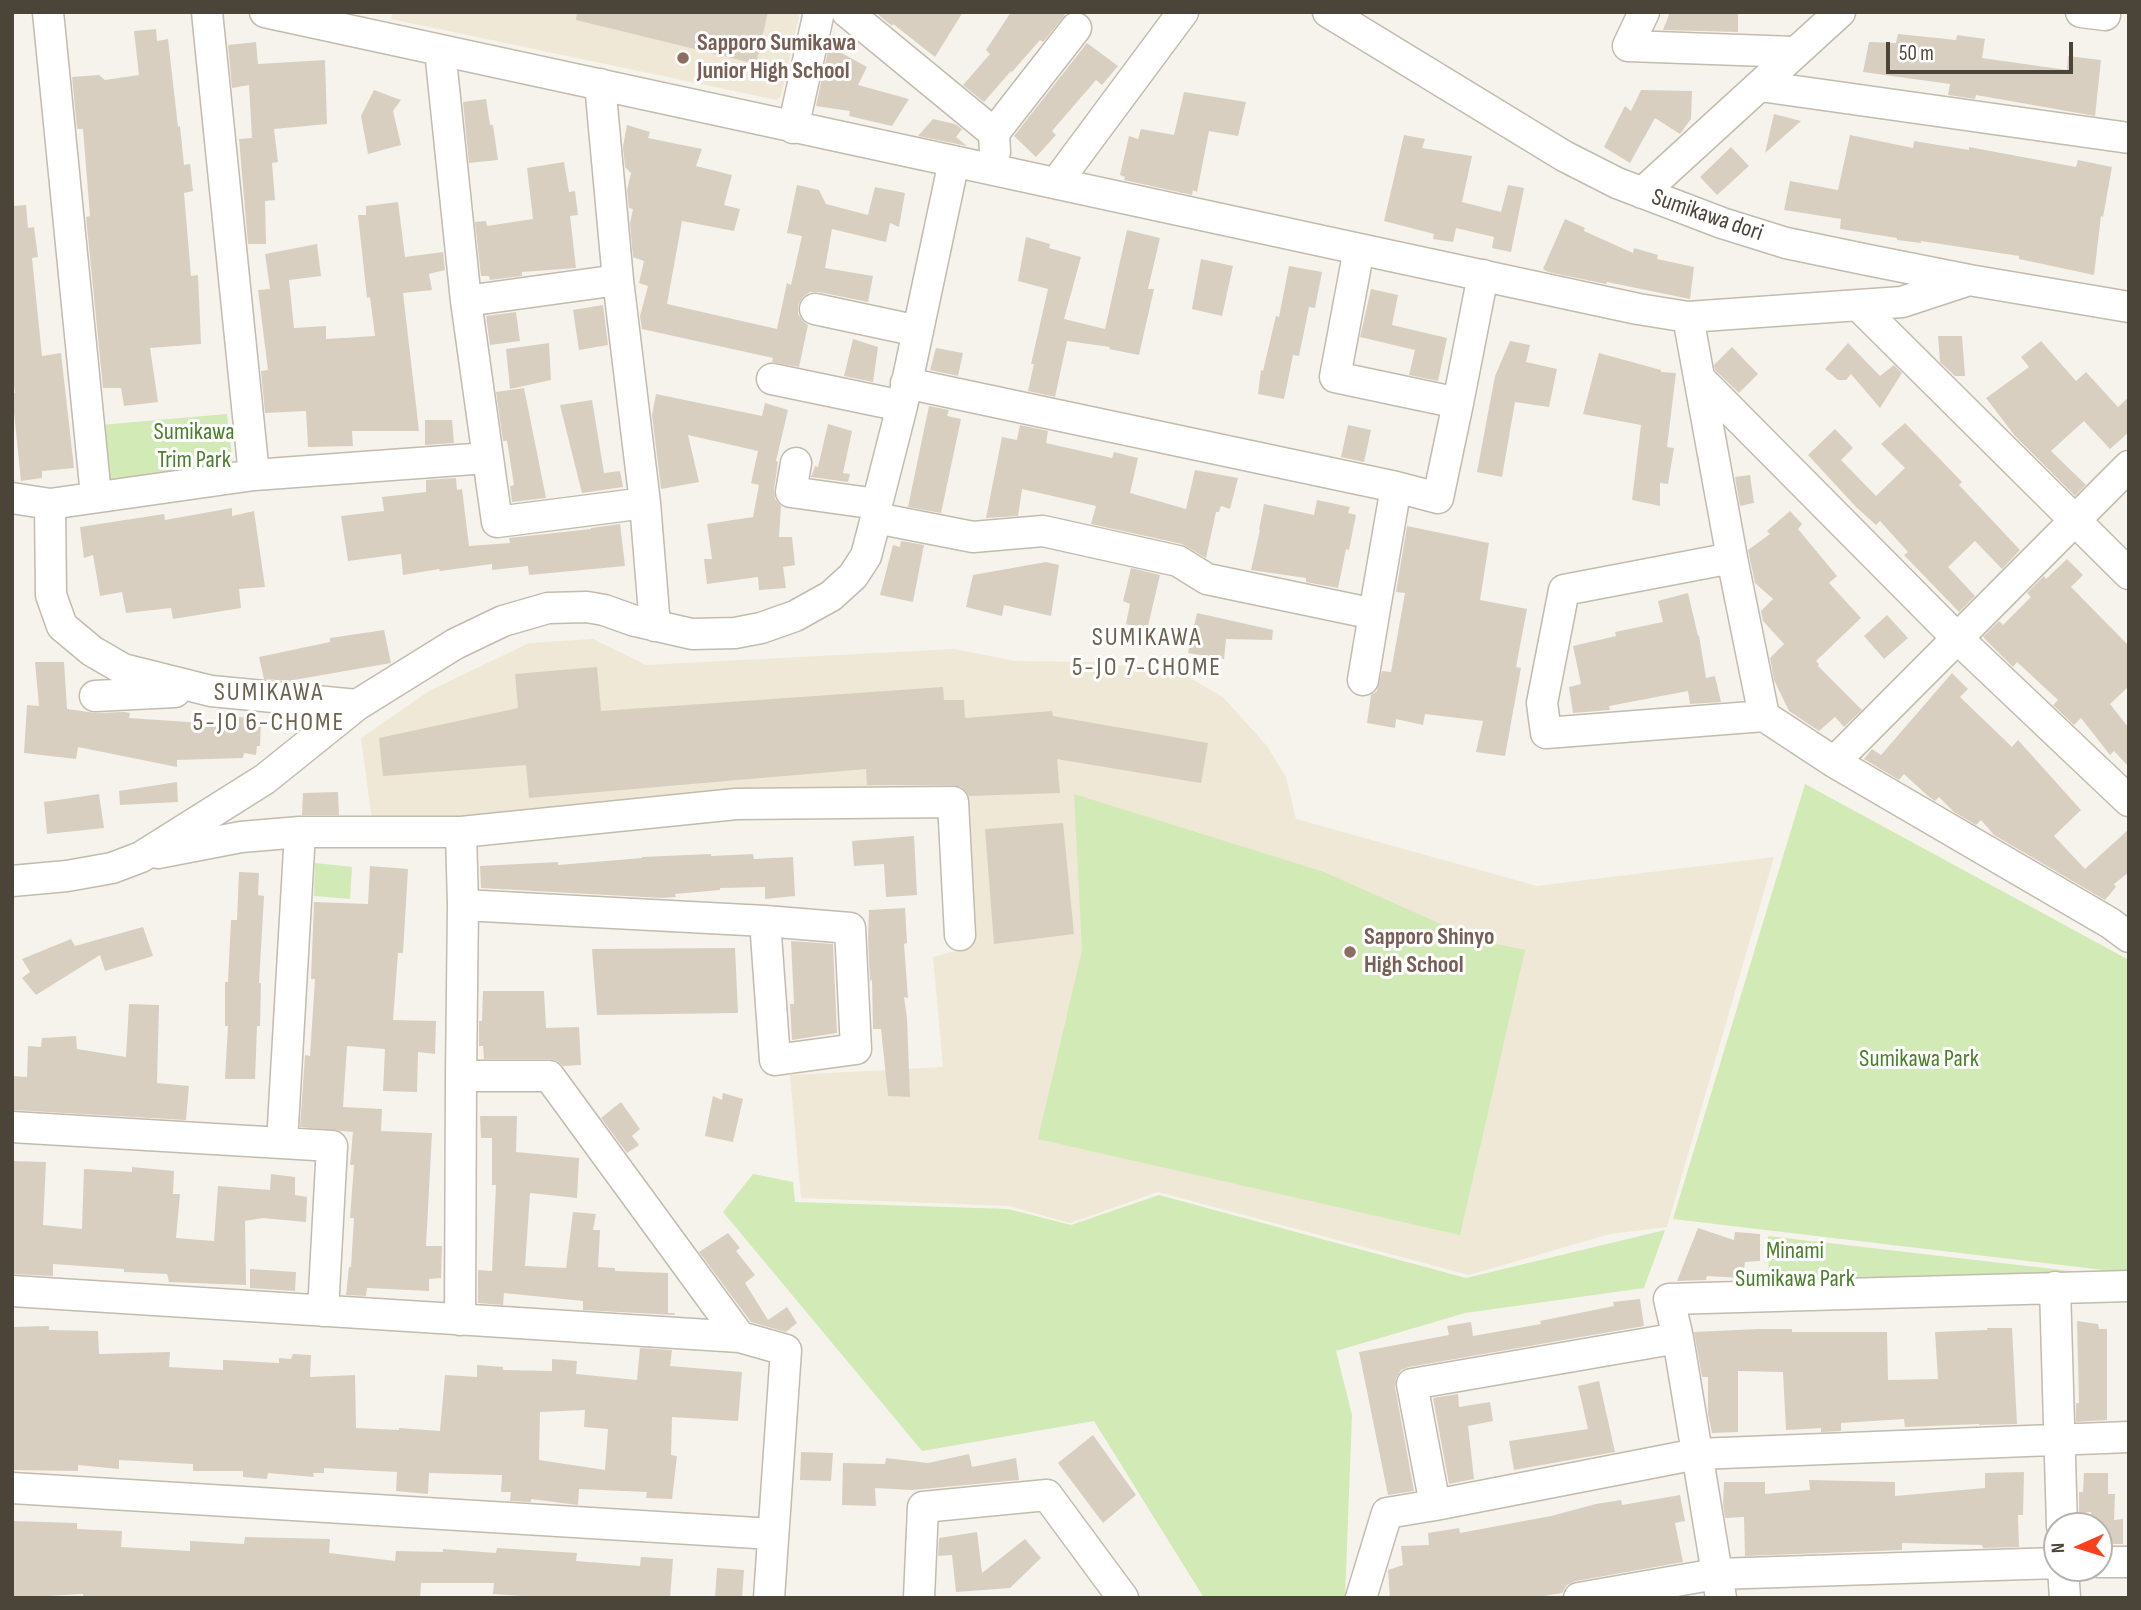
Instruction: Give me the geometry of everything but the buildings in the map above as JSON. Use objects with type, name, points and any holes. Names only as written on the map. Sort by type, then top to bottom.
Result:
[{"type":"street","points":[[48,12],[96,496]]},
{"type":"street","points":[[207,12],[254,475]]},
{"type":"street","points":[[265,12],[793,128],[1638,309],[1688,317],[1902,302],[1969,280]]},
{"type":"street","points":[[793,128],[819,12]]},
{"type":"street","points":[[847,12],[994,133]]},
{"type":"street","points":[[1056,183],[1183,12]]},
{"type":"street","name":"Sumikawa dori","points":[[1328,12],[1564,156],[1630,188],[1721,223],[1786,243],[1969,280],[2129,307]]},
{"type":"street","points":[[1644,12],[1628,46],[1795,52]]},
{"type":"street","points":[[1630,188],[1760,86],[1840,12]]},
{"type":"street","points":[[996,170],[994,133],[1076,28]]},
{"type":"street","points":[[440,50],[466,301],[497,522],[645,503]]},
{"type":"street","points":[[600,84],[618,280],[645,503],[655,626]]},
{"type":"street","points":[[1760,86],[2129,138]]},
{"type":"street","points":[[141,857],[265,779],[357,705],[455,644],[503,621],[548,608],[587,607],[692,634],[735,633],[761,628],[795,616],[831,596],[853,576],[866,555],[954,161]]},
{"type":"street","points":[[1359,249],[1335,377],[1458,403]]},
{"type":"street","points":[[772,379],[904,394],[1396,487],[1438,498],[1483,275]]},
{"type":"street","points":[[466,301],[618,280]]},
{"type":"street","points":[[1860,306],[2129,574]]},
{"type":"street","points":[[815,309],[918,331]]},
{"type":"street","points":[[1688,317],[1764,716]]},
{"type":"street","points":[[1699,378],[1957,638],[2129,801]]},
{"type":"street","points":[[12,498],[50,504],[254,475],[487,458]]},
{"type":"street","points":[[796,463],[791,492],[877,511],[973,537],[1043,531],[1178,561],[1207,579],[1374,614]]},
{"type":"street","points":[[1834,762],[2129,466]]},
{"type":"street","points":[[1363,680],[1396,487]]},
{"type":"street","points":[[50,504],[51,595],[62,626],[92,651],[123,669],[211,691]]},
{"type":"street","points":[[1732,558],[1564,590],[1542,704],[1546,733],[1764,716],[1834,762],[2122,921]]},
{"type":"street","points":[[95,695],[211,691],[357,705]]},
{"type":"street","points":[[12,881],[67,876],[112,868],[141,857],[241,837],[300,832],[461,832],[736,804],[953,802],[960,935]]},
{"type":"street","points":[[282,1143],[300,832]]},
{"type":"street","points":[[460,1320],[463,905],[461,832]]},
{"type":"street","points":[[463,905],[765,921],[850,929],[856,1049],[775,1060],[765,921]]},
{"type":"street","points":[[461,1076],[549,1076],[740,1337]]},
{"type":"street","points":[[12,1128],[332,1146],[323,1311]]},
{"type":"street","points":[[1719,1586],[1669,1299],[2129,1286]]},
{"type":"street","points":[[2055,1287],[2062,1512]]},
{"type":"street","points":[[12,1291],[740,1337],[786,1350],[769,1598]]},
{"type":"street","points":[[1435,1505],[1412,1384],[1678,1339]]},
{"type":"street","points":[[1361,1598],[1387,1513],[1697,1454],[2129,1437]]},
{"type":"street","points":[[12,1489],[773,1534]]},
{"type":"street","points":[[919,1598],[923,1507],[1047,1495],[1123,1598]]},
{"type":"street","points":[[1579,1598],[2043,1564]]},
{"type":"shaded area","name":"Sapporo Sumikawa Junior High School","points":[[393,12],[800,12],[781,96],[777,100],[391,19]]},
{"type":"shaded area","name":"Sapporo Shinyo High School","points":[[593,639],[646,665],[954,649],[1015,661],[1095,662],[1185,675],[1223,697],[1267,746],[1286,777],[1296,819],[1537,886],[1774,857],[1667,1227],[1610,1234],[1469,1275],[1158,1192],[1070,1223],[1009,1206],[801,1198],[790,1075],[943,1067],[933,957],[972,946],[966,808],[374,835],[361,738],[429,691],[529,643]]},
{"type":"green space","name":"Sumikawa Trim Park","points":[[227,414],[234,473],[106,483],[100,425]]},
{"type":"green space","name":"Sumikawa Park","points":[[1805,784],[2129,960],[2129,1273],[1673,1219]]},
{"type":"green space","points":[[1074,794],[1324,872],[1477,940],[1525,950],[1460,1235],[1038,1139],[1082,950]]},
{"type":"green space","points":[[315,863],[352,867],[350,899],[314,896]]},
{"type":"green space","points":[[753,1174],[793,1182],[795,1202],[1008,1209],[1071,1225],[1159,1195],[1466,1278],[1665,1230],[1644,1288],[1465,1313],[1336,1351],[1352,1415],[1345,1598],[1204,1598],[1094,1421],[922,1451],[723,1212]]},
{"type":"green space","name":"Minami Sumikawa Park","points":[[1768,1236],[2096,1274],[1769,1293]]},
{"type":"place","name":"Sapporo Sumikawa Junior High School","points":[[683,58]]},
{"type":"place","name":"Sapporo Shinyo High School","points":[[1350,952]]},
{"type":"district","name":"SUMIKAWA 5-JO 7-CHOME","points":[[1147,653]]},
{"type":"district","name":"SUMIKAWA 5-JO 6-CHOME","points":[[269,708]]}]
